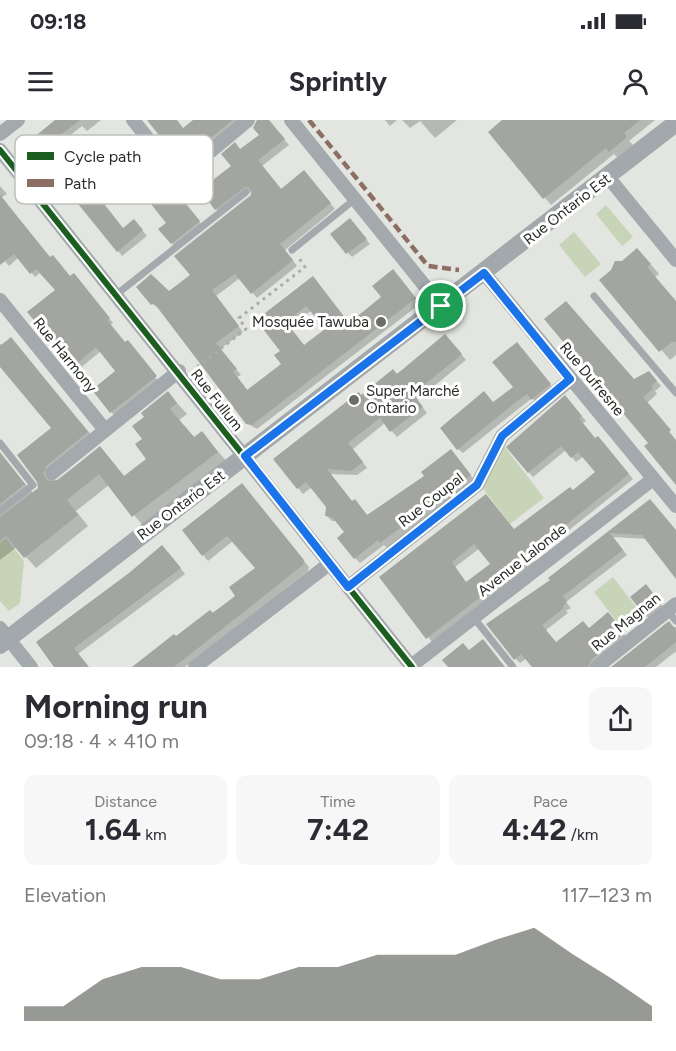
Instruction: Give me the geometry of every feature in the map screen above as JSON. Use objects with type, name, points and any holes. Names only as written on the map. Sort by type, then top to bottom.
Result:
[{"type":"main road","name":"Rue Ontario Est","points":[[3,637],[245,456],[676,123]]},
{"type":"street","points":[[0,134],[18,120]]},
{"type":"street","points":[[133,120],[145,135]]},
{"type":"street","points":[[213,149],[248,120]]},
{"type":"street","points":[[291,120],[441,306]]},
{"type":"street","name":"Rue Fullum","points":[[0,150],[15,168]]},
{"type":"street","points":[[608,177],[676,260]]},
{"type":"street","name":"Rue Fullum","points":[[44,204],[179,371],[412,667]]},
{"type":"street","name":"Rue Dufresne","points":[[484,273],[676,506]]},
{"type":"street","name":"Rue Harmony","points":[[0,300],[105,430]]},
{"type":"street","points":[[51,473],[179,371]]},
{"type":"street","name":"Rue Coupal","points":[[348,587],[477,485],[502,436],[570,379]]},
{"type":"street","name":"Avenue Lalonde","points":[[412,667],[653,479]]},
{"type":"street","points":[[195,667],[329,564]]},
{"type":"street","name":"Rue Magnan","points":[[597,667],[673,612]]},
{"type":"street","points":[[3,637],[31,667]]},
{"type":"lane","points":[[117,294],[246,192]]},
{"type":"lane","points":[[292,250],[355,199]]},
{"type":"lane","points":[[594,296],[676,393]]},
{"type":"lane","points":[[0,443],[33,485],[0,511]]},
{"type":"lane","points":[[474,618],[513,667]]},
{"type":"path","points":[[197,367],[246,329],[239,318],[305,267],[292,250]]},
{"type":"green space","points":[[606,205],[633,237],[622,246],[596,214]]},
{"type":"green space","points":[[574,232],[601,264],[585,277],[559,245]]},
{"type":"green space","points":[[501,442],[544,498],[510,524],[479,483]]},
{"type":"green space","points":[[6,538],[24,561],[20,603],[9,611],[0,601],[0,543]]},
{"type":"green space","points":[[613,577],[643,616],[624,631],[594,592]]},
{"type":"building","points":[[55,120],[80,120],[60,135],[37,135]]},
{"type":"building","points":[[147,120],[177,120],[183,128],[193,120],[233,120],[213,136],[159,135]]},
{"type":"building","points":[[257,120],[269,120],[285,139],[258,160],[281,189],[304,170],[331,203],[280,244],[293,260],[251,294],[235,274],[212,290],[239,326],[216,343],[237,369],[233,371],[247,390],[281,364],[274,355],[280,351],[256,320],[313,276],[349,323],[381,297],[372,286],[393,269],[416,298],[252,425],[246,424],[154,303],[151,305],[136,287],[151,274],[169,291],[190,275],[174,256],[251,195],[250,188],[245,187],[215,210],[210,204],[213,204],[213,180],[231,166],[221,154],[235,142],[240,149],[259,135],[253,128]],"holes":[[[306,306],[325,329],[304,345],[286,322]]]},
{"type":"building","points":[[502,120],[640,120],[624,133],[627,137],[609,152],[606,148],[543,199],[488,132]]},
{"type":"building","points":[[0,195],[50,257],[53,255],[70,276],[74,273],[110,318],[107,320],[125,342],[128,340],[157,376],[110,413],[92,390],[115,371],[96,347],[73,367],[27,312],[55,290],[36,269],[30,274],[14,254],[0,265]]},
{"type":"building","points":[[78,204],[104,204],[123,228],[134,219],[143,230],[117,252]]},
{"type":"building","points":[[151,204],[186,204],[200,221],[171,244],[158,229],[166,223]]},
{"type":"building","points":[[350,218],[367,239],[346,254],[330,234]]},
{"type":"building","points":[[637,248],[651,264],[647,267],[676,301],[676,342],[672,342],[659,352],[599,280],[611,270],[615,261],[622,261]]},
{"type":"building","points":[[566,301],[634,379],[649,371],[657,381],[651,386],[653,389],[643,397],[671,430],[669,432],[676,441],[676,485],[644,446],[648,443],[544,319]]},
{"type":"building","points":[[445,334],[462,354],[413,394],[423,407],[390,432],[380,418],[348,443],[363,462],[351,471],[327,469],[352,501],[355,499],[367,515],[424,476],[421,472],[451,449],[471,475],[380,543],[378,540],[354,559],[337,538],[344,532],[332,517],[325,516],[326,507],[306,482],[297,489],[273,459],[359,392],[361,395],[393,369],[397,374]]},
{"type":"building","points":[[11,337],[88,432],[46,466],[43,474],[48,481],[58,480],[100,446],[124,476],[146,459],[135,444],[142,439],[132,426],[144,417],[141,413],[168,391],[177,403],[170,409],[194,437],[202,431],[218,452],[132,517],[99,474],[67,500],[78,515],[24,558],[6,536],[0,541],[0,517],[38,488],[37,482],[17,455],[51,428],[0,367],[0,346]]},
{"type":"building","points":[[517,342],[551,384],[531,400],[527,394],[457,450],[440,428],[484,391],[493,402],[513,387],[492,362]]},
{"type":"building","points":[[565,395],[582,416],[579,418],[595,438],[598,436],[629,474],[530,554],[532,557],[426,639],[379,577],[486,494],[514,529],[570,487],[573,490],[595,472],[578,452],[571,458],[561,446],[528,473],[506,447]],"holes":[[[474,544],[490,564],[466,582],[452,562]]]},
{"type":"building","points":[[0,452],[25,484],[0,504]]},
{"type":"building","points":[[242,483],[304,560],[303,565],[174,667],[132,667],[174,634],[176,636],[210,610],[213,613],[235,596],[229,587],[255,568],[227,536],[202,556],[182,530]]},
{"type":"building","points":[[650,499],[676,530],[676,579],[642,535],[610,533],[623,550],[563,596],[567,602],[564,608],[542,625],[556,642],[583,621],[589,628],[608,612],[625,633],[591,660],[588,667],[532,667],[521,654],[514,660],[486,624],[550,580],[548,578]]},
{"type":"building","points":[[162,545],[181,568],[74,648],[89,667],[54,667],[36,642],[129,573]]},
{"type":"building","points":[[646,584],[660,602],[646,617],[630,597]]},
{"type":"building","points":[[669,621],[676,630],[676,642],[645,667],[611,667]]},
{"type":"building","points":[[483,639],[505,667],[448,667],[442,660],[463,643],[469,650]]},
{"type":"marked path","points":[[309,120],[428,266],[459,270]]},
{"type":"cycle path","points":[[0,150],[15,169]]},
{"type":"cycle path","points":[[43,204],[412,667]]},
{"type":"cycle path","points":[[348,587],[477,485],[502,436],[571,379]]},
{"type":"place","name":"Mosquée Tawuba","points":[[381,322]]},
{"type":"place","name":"Super Marché Ontario","points":[[354,400]]},
{"type":"route","points":[[484,273],[570,379],[502,436],[477,485],[348,587],[245,456],[441,306],[484,273]]}]
